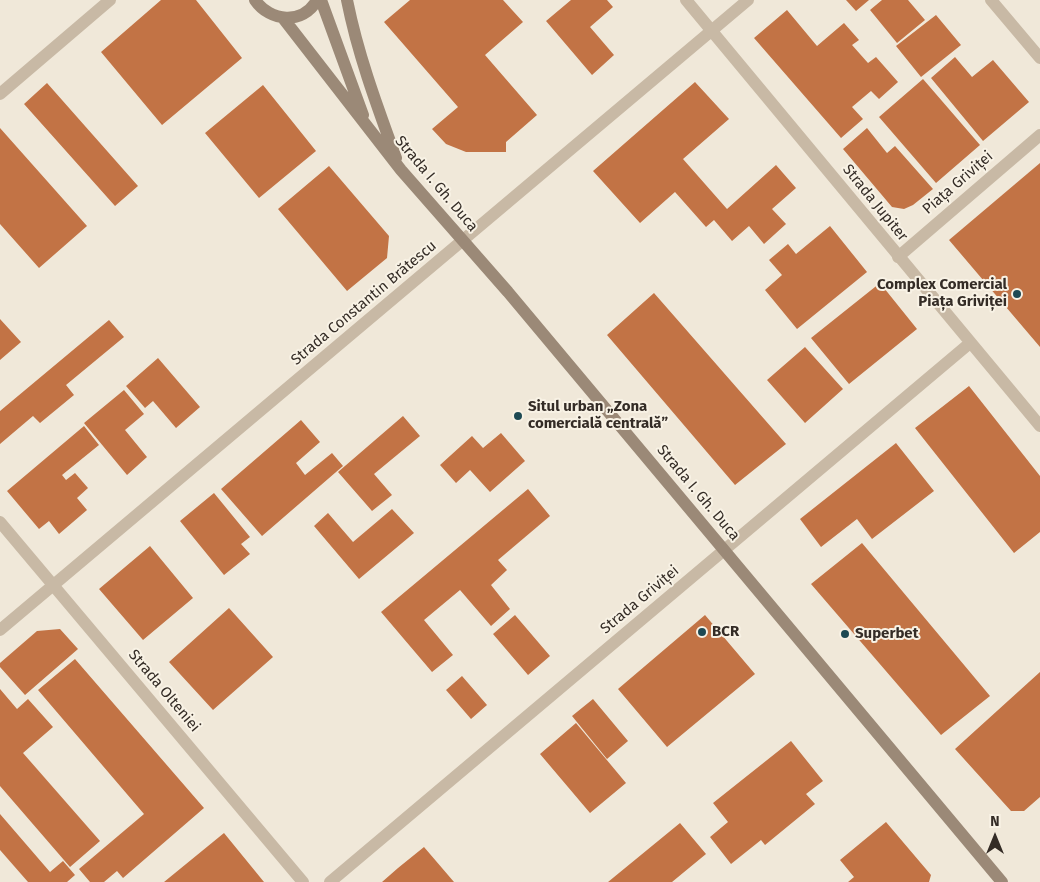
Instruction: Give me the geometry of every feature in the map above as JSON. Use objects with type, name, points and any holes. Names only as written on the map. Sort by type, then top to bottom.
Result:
[{"type":"main road","points":[[255,0],[273,16],[284,18],[295,17],[305,13],[317,0]]},
{"type":"main road","name":"Strada I. Gh. Duca","points":[[321,0],[367,127]]},
{"type":"main road","points":[[347,0],[353,29],[373,98],[401,170]]},
{"type":"main road","name":"Strada I. Gh. Duca","points":[[284,18],[401,170],[508,292],[1002,882]]},
{"type":"street","points":[[0,94],[110,0]]},
{"type":"street","name":"Strada Jupiter","points":[[686,0],[1040,426]]},
{"type":"street","name":"Strada Constantin Brătescu","points":[[0,630],[748,0]]},
{"type":"street","points":[[991,0],[1040,58]]},
{"type":"street","name":"Piața Griviței","points":[[898,257],[1040,134]]},
{"type":"street","name":"Strada Griviței","points":[[330,882],[970,343]]},
{"type":"street","name":"Strada Olteniei","points":[[0,522],[303,882]]},
{"type":"building","points":[[161,0],[196,0],[242,58],[162,125],[101,52]]},
{"type":"building","points":[[410,0],[503,0],[523,22],[485,55],[537,115],[506,142],[506,152],[466,152],[446,144],[432,129],[458,107],[384,22]]},
{"type":"building","points":[[571,0],[607,0],[613,7],[590,27],[614,55],[592,75],[546,21]]},
{"type":"building","points":[[846,0],[869,0],[856,11]]},
{"type":"building","points":[[882,0],[908,0],[925,20],[897,43],[870,10]]},
{"type":"building","points":[[787,10],[817,46],[844,23],[859,40],[852,45],[868,63],[876,57],[898,82],[879,99],[871,91],[852,107],[863,119],[841,138],[754,38]]},
{"type":"building","points":[[936,15],[961,45],[921,77],[896,46]]},
{"type":"building","points":[[955,57],[972,77],[993,60],[1029,102],[983,141],[931,78]]},
{"type":"building","points":[[923,79],[980,145],[936,183],[879,117]]},
{"type":"building","points":[[695,82],[729,119],[683,159],[727,209],[776,165],[796,188],[772,209],[786,224],[764,244],[749,226],[732,241],[714,220],[706,227],[675,192],[640,223],[593,171]]},
{"type":"building","points":[[47,83],[138,186],[115,206],[24,104]]},
{"type":"building","points":[[263,85],[316,151],[259,198],[205,133]]},
{"type":"building","points":[[0,128],[87,226],[39,268],[0,224]]},
{"type":"building","points":[[867,128],[887,153],[895,146],[933,189],[913,205],[904,209],[892,207],[843,149]]},
{"type":"building","name":"Complex Comercial Piața Griviței","points":[[1040,163],[1040,347],[949,240]]},
{"type":"building","points":[[329,166],[389,236],[387,258],[347,291],[278,209]]},
{"type":"building","points":[[830,226],[867,272],[797,329],[765,290],[782,275],[769,260],[788,244],[796,254]]},
{"type":"building","points":[[880,283],[917,329],[849,384],[811,338]]},
{"type":"building","points":[[654,293],[786,444],[735,485],[607,335]]},
{"type":"building","points":[[0,319],[21,342],[0,360]]},
{"type":"building","points":[[109,320],[124,337],[66,385],[74,395],[40,423],[33,416],[0,444],[0,411]]},
{"type":"building","points":[[805,347],[843,389],[805,423],[767,380]]},
{"type":"building","points":[[158,358],[200,407],[176,428],[153,401],[145,408],[126,386]]},
{"type":"building","points":[[969,386],[1040,476],[1040,532],[1014,553],[915,428]]},
{"type":"building","points":[[124,390],[144,414],[125,430],[147,457],[127,475],[84,423]]},
{"type":"building","points":[[403,416],[420,436],[374,474],[392,495],[372,511],[338,472]]},
{"type":"building","points":[[301,420],[320,442],[296,463],[305,475],[332,453],[343,466],[262,536],[221,489]]},
{"type":"building","points":[[84,426],[99,445],[62,475],[66,480],[75,473],[88,488],[77,498],[87,510],[59,534],[49,521],[39,529],[7,491]]},
{"type":"building","points":[[501,433],[525,461],[490,492],[470,470],[456,483],[440,465],[472,436],[483,448]]},
{"type":"building","points":[[896,443],[934,491],[872,539],[857,519],[821,547],[800,519]]},
{"type":"building","points":[[528,489],[550,516],[498,560],[507,570],[491,585],[510,609],[491,626],[460,590],[424,620],[453,655],[432,672],[381,612]]},
{"type":"building","points":[[214,493],[250,537],[241,544],[250,554],[224,575],[180,521]]},
{"type":"building","points":[[392,509],[414,533],[359,579],[314,526],[328,513],[353,542]]},
{"type":"building","points":[[862,543],[990,696],[941,735],[811,584]]},
{"type":"building","points":[[150,546],[193,598],[143,640],[99,589]]},
{"type":"building","points":[[229,608],[273,657],[213,710],[169,662]]},
{"type":"building","points":[[515,615],[550,656],[528,675],[493,634]]},
{"type":"building","points":[[705,615],[755,674],[667,747],[618,689]]},
{"type":"building","points":[[60,629],[78,649],[25,695],[0,667],[0,663],[37,631]]},
{"type":"building","points":[[75,659],[204,808],[123,878],[117,871],[104,882],[90,882],[79,869],[144,814],[38,690]]},
{"type":"building","points":[[1040,672],[1040,797],[1024,811],[1011,811],[955,749]]},
{"type":"building","points":[[462,676],[487,705],[471,719],[446,690]]},
{"type":"building","points":[[0,689],[17,709],[28,699],[53,727],[23,753],[100,841],[70,867],[0,786]]},
{"type":"building","points":[[593,699],[628,741],[607,759],[572,716]]},
{"type":"building","points":[[576,723],[626,783],[590,813],[540,754]]},
{"type":"building","points":[[791,741],[823,781],[806,794],[815,804],[765,845],[761,840],[731,864],[710,837],[728,822],[713,803]]},
{"type":"building","points":[[0,814],[50,872],[63,861],[75,875],[67,882],[28,882],[0,850]]},
{"type":"building","points":[[886,822],[931,875],[929,882],[848,882],[854,877],[840,860]]},
{"type":"building","points":[[680,823],[706,854],[672,882],[608,882]]},
{"type":"building","points":[[224,833],[264,882],[164,882]]},
{"type":"building","points":[[424,847],[454,882],[382,882],[398,868]]},
{"type":"place","name":"Complex Comercial Piața Griviței","points":[[1017,294]]},
{"type":"place","name":"Situl urban „Zona comercială centrală”","points":[[518,416]]},
{"type":"place","name":"BCR","points":[[702,632]]},
{"type":"place","name":"Superbet","points":[[845,634]]}]
